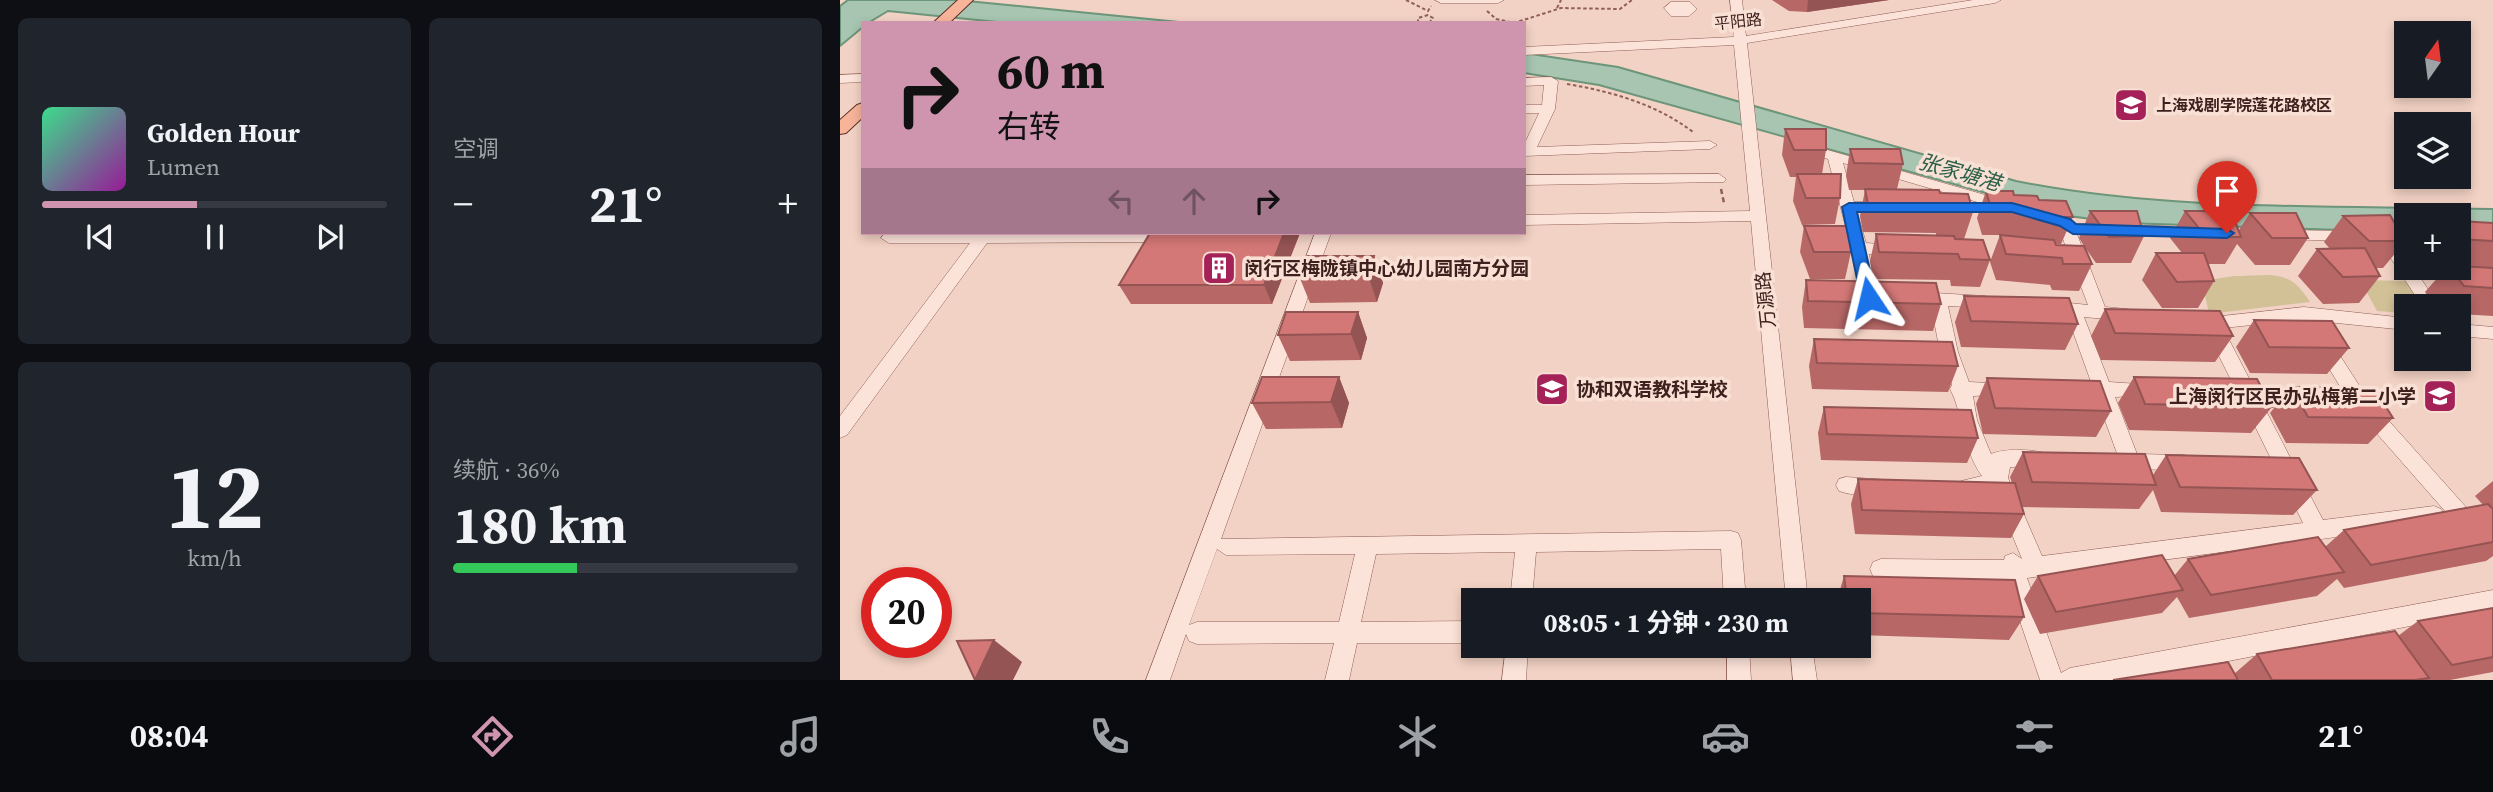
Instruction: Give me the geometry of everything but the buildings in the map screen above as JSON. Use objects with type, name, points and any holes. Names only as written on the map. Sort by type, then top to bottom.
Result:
[{"type":"main road","points":[[958,21],[976,1]]},
{"type":"main road","points":[[943,21],[976,1]]},
{"type":"main road","points":[[840,113],[861,94]]},
{"type":"main road","points":[[840,129],[861,110]]},
{"type":"street","points":[[1443,0],[1498,0]]},
{"type":"street","name":"万源路","points":[[1735,0],[1796,588]]},
{"type":"street","name":"平阳路","points":[[1526,51],[1738,41],[1995,0]]},
{"type":"street","points":[[840,79],[861,78]]},
{"type":"street","points":[[1526,82],[1551,81],[1548,109],[1526,152],[1719,179]]},
{"type":"street","points":[[1526,109],[1548,109]]},
{"type":"street","points":[[1785,142],[2065,223],[2073,229],[2213,233]]},
{"type":"street","points":[[1526,180],[1622,164],[1710,145]]},
{"type":"street","points":[[1834,156],[1838,191],[1849,207],[1876,298],[1938,298],[2005,303]]},
{"type":"street","points":[[1849,207],[1904,207]]},
{"type":"street","points":[[1958,207],[2025,211]]},
{"type":"street","points":[[1526,220],[1756,216]]},
{"type":"street","points":[[2065,223],[2075,266],[2099,312]]},
{"type":"street","points":[[2268,234],[2394,237]]},
{"type":"street","points":[[892,235],[889,238],[1162,235]]},
{"type":"street","points":[[1158,680],[1322,235]]},
{"type":"street","points":[[2385,237],[2423,294]]},
{"type":"street","points":[[840,429],[982,238]]},
{"type":"street","points":[[1818,246],[1913,251]]},
{"type":"street","points":[[2415,281],[2441,283]]},
{"type":"street","points":[[1938,298],[1961,389],[1961,420],[1986,466],[2004,488],[2036,567]]},
{"type":"street","points":[[2032,306],[2149,318]]},
{"type":"street","points":[[2073,309],[2130,462]]},
{"type":"street","points":[[2187,322],[2212,325],[2304,313],[2394,323]]},
{"type":"street","points":[[2304,313],[2357,398],[2476,530]]},
{"type":"street","points":[[2212,325],[2317,530]]},
{"type":"street","points":[[2471,331],[2493,333]]},
{"type":"street","points":[[1926,357],[1952,358]]},
{"type":"street","points":[[1961,389],[2018,389]]},
{"type":"street","points":[[2060,389],[2168,391]]},
{"type":"street","points":[[2221,392],[2357,398]]},
{"type":"street","points":[[1942,486],[1983,487],[2001,472],[1998,459],[2064,461]]},
{"type":"street","points":[[2104,461],[2200,463]]},
{"type":"street","points":[[2256,464],[2284,465]]},
{"type":"street","points":[[1846,485],[1901,486]]},
{"type":"street","points":[[1881,569],[2036,567],[2458,512]]},
{"type":"street","points":[[1226,546],[1731,540],[1734,588]]},
{"type":"street","points":[[1522,588],[1526,542]]},
{"type":"street","points":[[1336,680],[1368,544]]},
{"type":"street","points":[[2013,566],[2052,680]]},
{"type":"street","points":[[2070,680],[2493,600]]},
{"type":"street","points":[[1197,633],[1461,632]]},
{"type":"street","points":[[1514,680],[1516,658]]},
{"type":"street","points":[[1739,658],[1740,680]]},
{"type":"street","points":[[1802,658],[1805,680]]},
{"type":"path","points":[[1406,0],[1428,10]]},
{"type":"path","points":[[1417,21],[1416,19],[1425,15],[1435,0]]},
{"type":"path","points":[[1431,21],[1443,0]]},
{"type":"path","points":[[1557,8],[1561,0]]},
{"type":"path","points":[[1518,21],[1557,8],[1585,7],[1616,11],[1629,5],[1632,0]]},
{"type":"path","points":[[1482,7],[1497,21]]},
{"type":"path","points":[[1425,15],[1433,18]]},
{"type":"path","points":[[1551,81],[1624,97],[1677,118],[1710,145]]},
{"type":"path","points":[[1719,179],[1726,216]]},
{"type":"shaded area","points":[[2269,275],[2286,278],[2302,291],[2310,302],[2209,314],[2202,281],[2234,276]]},
{"type":"shaded area","points":[[2360,280],[2408,281],[2416,294],[2394,294],[2394,312],[2377,311]]},
{"type":"water","points":[[848,0],[957,0],[1169,21],[987,21],[888,11],[871,21],[861,21],[861,29],[840,46],[840,6]]},
{"type":"water","name":"张家塘港","points":[[1526,53],[1618,67],[2016,181],[2133,198],[2253,205],[2394,208],[2394,232],[2124,223],[2068,216],[1599,85],[1526,73]]},
{"type":"water","points":[[2471,209],[2493,209],[2493,234],[2471,234]]},
{"type":"place","name":"上海戏剧学院莲花路校区","points":[[2131,105]]},
{"type":"place","name":"闵行区梅陇镇中心幼儿园南方分园","points":[[1219,268]]},
{"type":"place","name":"协和双语教科学校","points":[[1552,389]]},
{"type":"place","name":"上海闵行区民办弘梅第二小学","points":[[2440,396]]},
{"type":"route","points":[[1869,298],[1849,207],[2012,207],[2065,223],[2073,229],[2227,233]]}]
